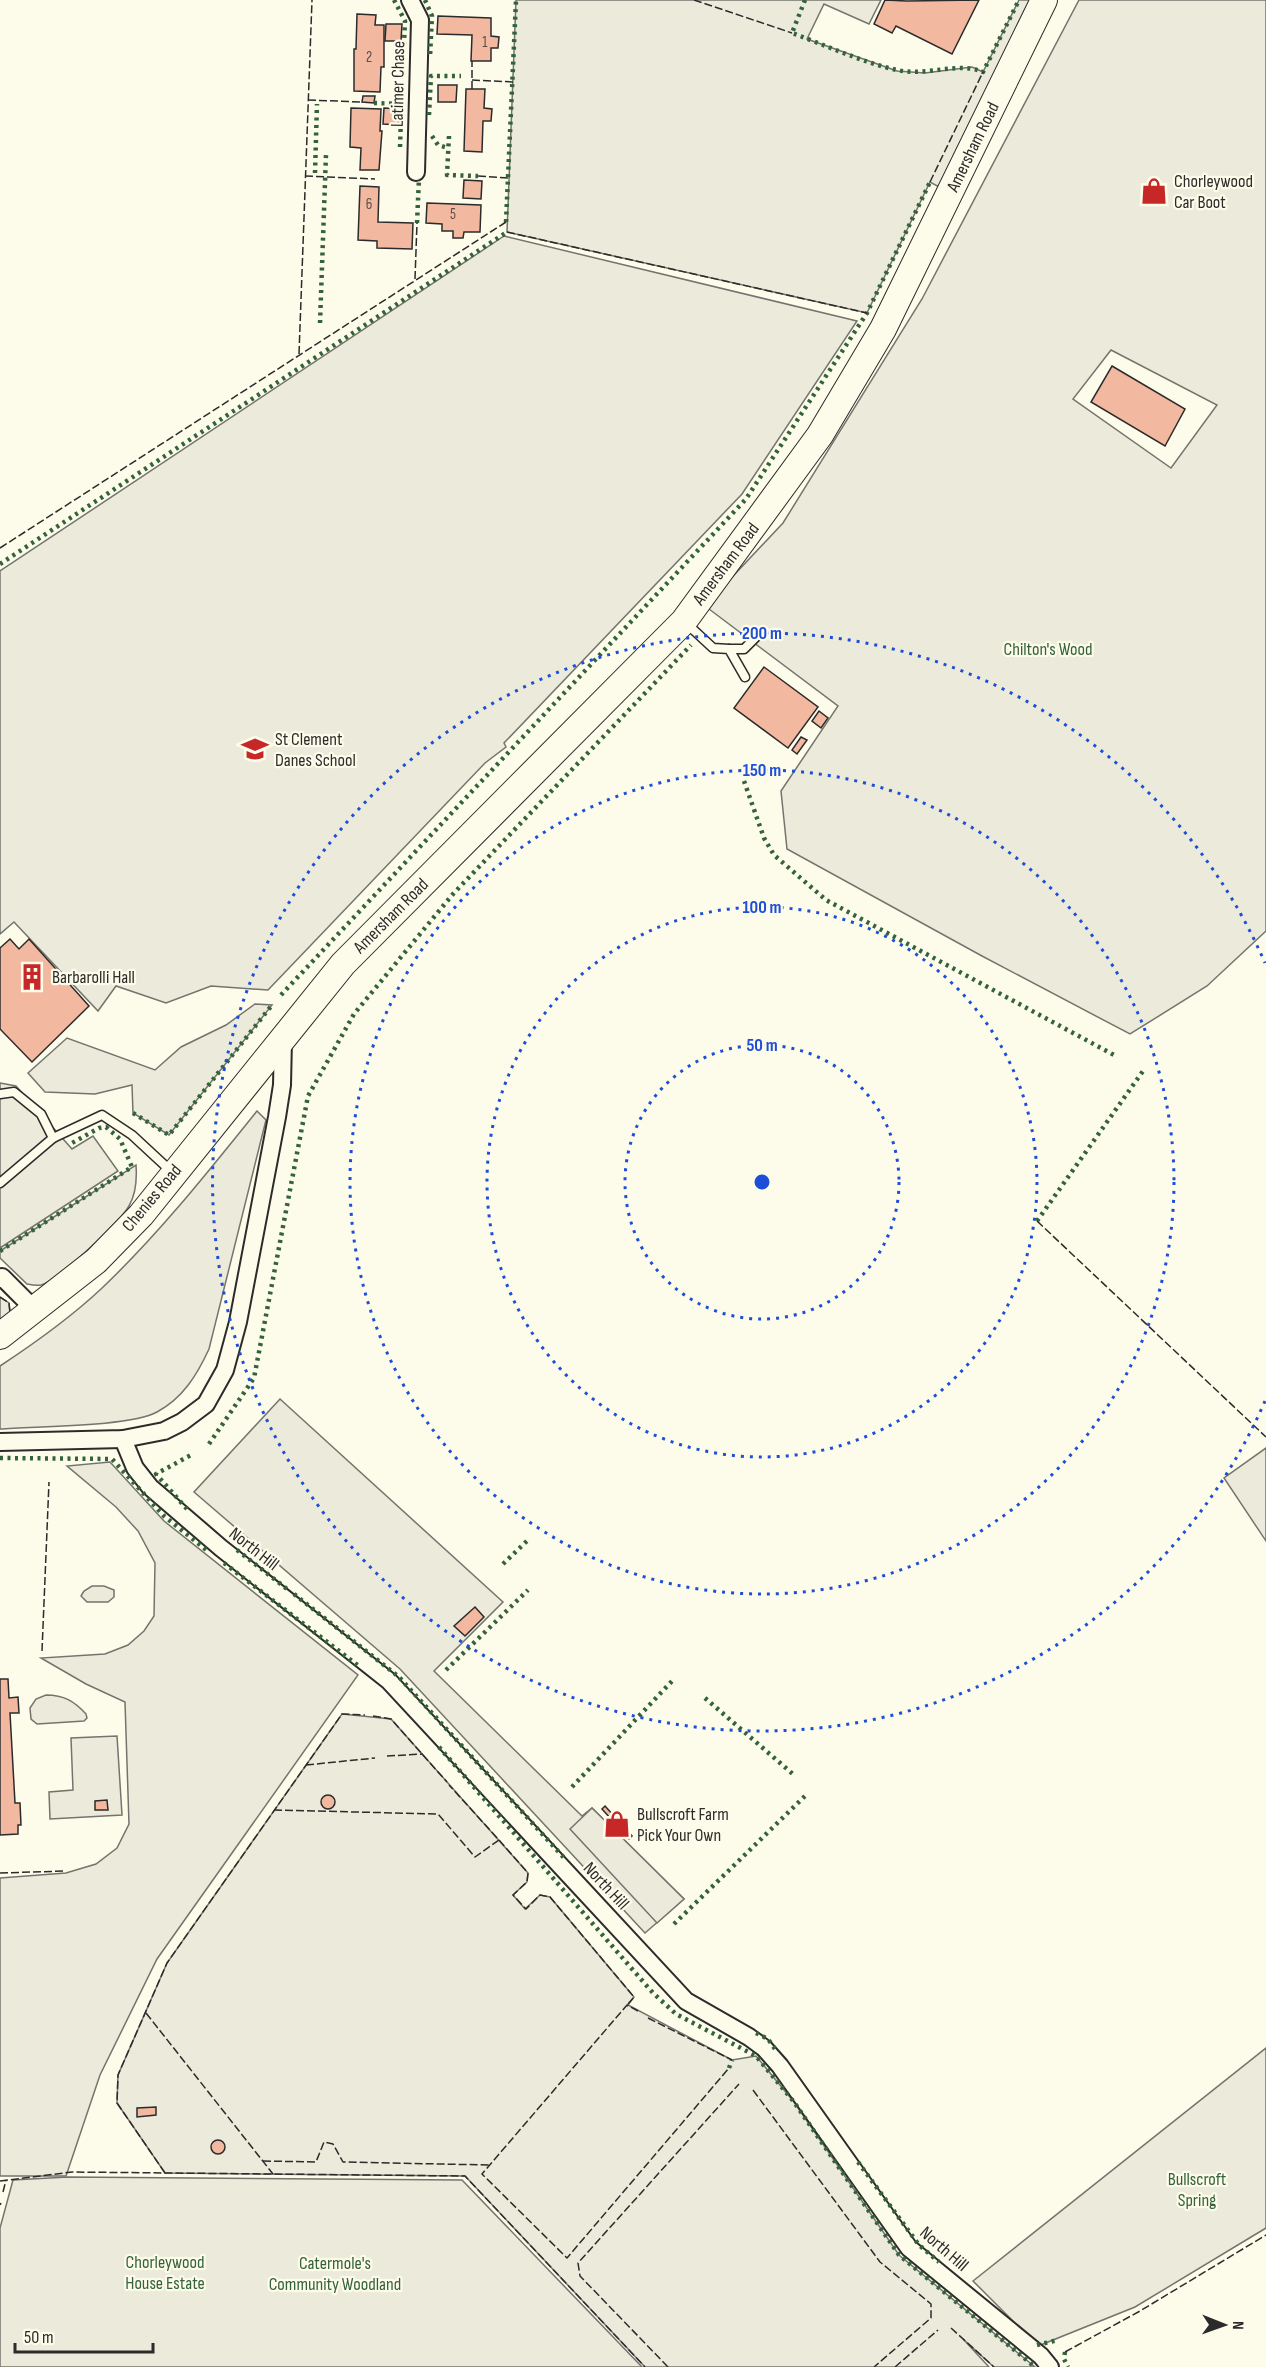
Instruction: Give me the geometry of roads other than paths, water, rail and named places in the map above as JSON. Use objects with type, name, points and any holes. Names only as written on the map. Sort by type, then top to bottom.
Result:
[{"type":"main road","name":"Amersham Road","points":[[283,1038],[343,964],[684,621],[820,435],[883,328],[1044,0]]},
{"type":"main road","name":"Chenies Road","points":[[0,1336],[96,1261],[141,1215],[283,1038]]},
{"type":"street","name":"Latimer Chase","points":[[410,0],[420,20],[416,172]]},
{"type":"street","points":[[0,1442],[123,1439],[164,1431],[182,1422],[206,1404],[225,1370],[238,1322],[277,1117],[282,1085],[283,1038]]},
{"type":"street","points":[[1,1277],[34,1309]]},
{"type":"street","name":"North Hill","points":[[123,1439],[135,1468],[150,1487],[220,1548],[389,1681],[686,2001],[764,2048],[780,2066],[909,2248],[1041,2356],[1050,2367]]},
{"type":"lane","points":[[684,621],[713,648],[744,650],[756,637]]},
{"type":"lane","points":[[729,649],[745,677]]},
{"type":"lane","points":[[0,1094],[14,1092],[41,1114],[53,1138]]},
{"type":"lane","points":[[0,1183],[53,1138],[102,1115],[132,1135],[173,1173]]},
{"type":"place","name":"Chorleywood Car Boot","points":[[1154,191]]},
{"type":"place","name":"St Clement Danes School","points":[[255,749]]},
{"type":"place","name":"Barbarolli Hall","points":[[32,977]]},
{"type":"place","name":"Bullscroft Farm Pick Your Own","points":[[617,1824]]},
{"type":"park label","name":"Chilton's Wood","points":[[1048,649]]},
{"type":"park label","name":"Bullscroft Spring","points":[[1197,2189]]},
{"type":"park label","name":"Chorleywood House Estate","points":[[165,2272]]},
{"type":"park label","name":"Catermole's Community Woodland","points":[[335,2273]]}]
